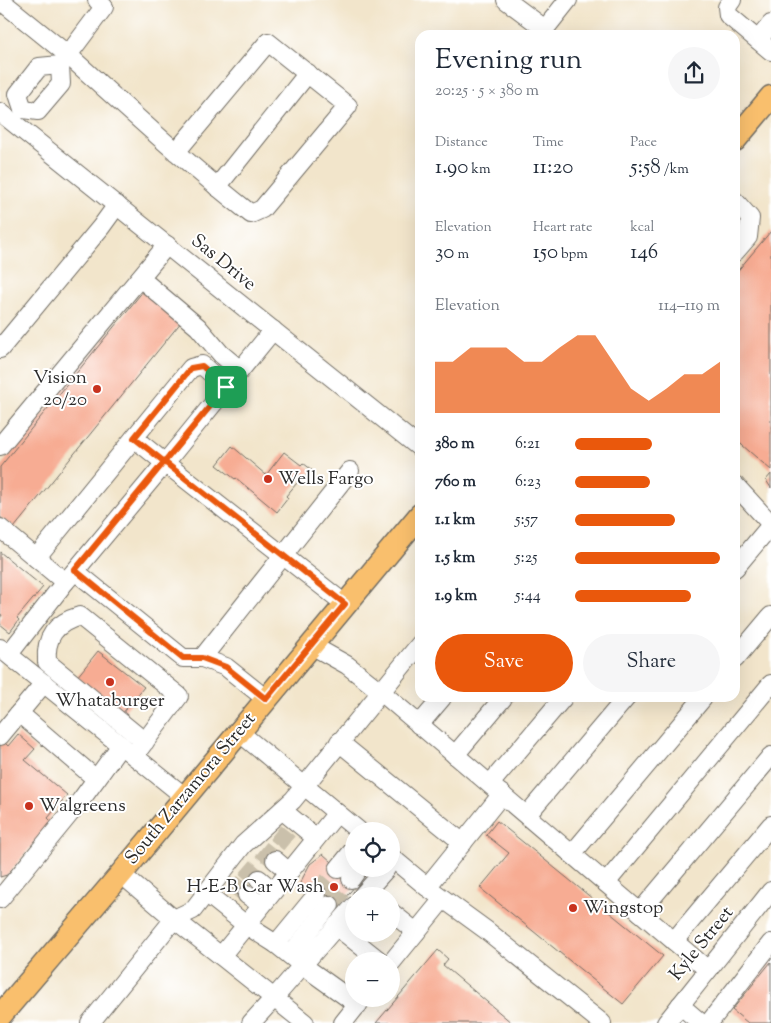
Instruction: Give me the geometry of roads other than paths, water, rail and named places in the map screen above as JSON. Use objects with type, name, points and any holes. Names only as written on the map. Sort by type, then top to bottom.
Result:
[{"type":"main road","points":[[740,134],[771,97]]},
{"type":"main road","name":"South Zarzamora Street","points":[[0,1016],[121,874],[415,520]]},
{"type":"street","points":[[0,0],[64,60],[251,214],[262,209],[348,106],[268,42],[176,152]]},
{"type":"street","points":[[64,60],[39,67],[18,94],[11,114],[38,111],[61,84],[64,60],[104,7],[97,0]]},
{"type":"street","points":[[506,0],[545,29],[568,0]]},
{"type":"street","points":[[732,0],[727,7],[728,15],[764,46],[771,24]]},
{"type":"street","points":[[217,187],[308,73]]},
{"type":"street","name":"Sas Drive","points":[[11,114],[117,205],[415,444]]},
{"type":"street","points":[[0,349],[117,205]]},
{"type":"street","points":[[740,207],[750,218],[748,237],[740,246]]},
{"type":"street","points":[[0,446],[167,245]]},
{"type":"street","points":[[140,278],[198,327],[221,354],[240,370]]},
{"type":"street","points":[[185,797],[4,651],[165,463],[273,330]]},
{"type":"street","points":[[36,558],[191,368],[202,366],[226,387]]},
{"type":"street","points":[[134,438],[345,604]]},
{"type":"street","points":[[202,658],[350,471]]},
{"type":"street","points":[[740,493],[771,525],[740,562]]},
{"type":"street","points":[[0,528],[36,558],[70,576],[183,658],[202,658],[226,667],[266,699]]},
{"type":"street","points":[[134,756],[145,742],[179,696],[80,616],[60,624],[50,638],[46,648],[47,662],[145,742]]},
{"type":"street","points":[[740,653],[771,616]]},
{"type":"street","points":[[311,645],[347,666],[380,691],[708,970]]},
{"type":"street","points":[[90,1023],[174,919],[193,910],[206,893],[226,879],[270,829],[282,810],[293,800],[415,650]]},
{"type":"street","points":[[0,736],[44,683]]},
{"type":"street","points":[[606,883],[771,684]]},
{"type":"street","points":[[419,724],[438,702]]},
{"type":"street","points":[[455,755],[501,702]]},
{"type":"street","points":[[427,887],[463,843],[496,789],[560,702]]},
{"type":"street","points":[[527,815],[623,702]]},
{"type":"street","points":[[572,854],[700,702]]},
{"type":"street","points":[[18,713],[96,779]]},
{"type":"street","points":[[239,732],[348,822]]},
{"type":"street","points":[[339,742],[463,843]]},
{"type":"street","points":[[0,899],[82,800],[121,745]]},
{"type":"street","points":[[640,912],[771,756]]},
{"type":"street","points":[[282,810],[316,838]]},
{"type":"street","points":[[221,956],[289,872],[296,850],[316,838],[336,813]]},
{"type":"street","points":[[674,941],[771,825]]},
{"type":"street","points":[[275,860],[289,872]]},
{"type":"street","points":[[400,868],[486,930],[601,1023]]},
{"type":"street","points":[[121,874],[174,919],[305,1023]]},
{"type":"street","points":[[259,879],[273,890]]},
{"type":"street","name":"Kyle Street","points":[[666,1023],[771,892]]},
{"type":"street","points":[[206,893],[246,925],[345,992]]},
{"type":"street","points":[[247,894],[262,905]]},
{"type":"street","points":[[400,952],[443,898]]},
{"type":"street","points":[[252,1023],[274,998],[289,955],[323,900]]},
{"type":"street","points":[[289,955],[336,926],[345,916]]},
{"type":"street","points":[[400,919],[416,932]]},
{"type":"street","points":[[336,926],[369,952]]},
{"type":"street","points":[[709,1023],[771,943]]},
{"type":"street","points":[[680,1005],[702,1023]]},
{"type":"street","points":[[343,1023],[356,1007]]},
{"type":"tunnel","points":[[275,832],[291,845]]},
{"type":"tunnel","points":[[261,849],[275,860]]},
{"type":"tunnel","points":[[245,867],[259,879]]},
{"type":"tunnel","points":[[317,894],[338,869]]},
{"type":"tunnel","points":[[330,905],[351,879]]},
{"type":"tunnel","points":[[232,883],[247,895]]},
{"type":"place","name":"Vision 20/20","points":[[97,389]]},
{"type":"place","name":"Wells Fargo","points":[[268,479]]},
{"type":"place","name":"Whataburger","points":[[110,682]]},
{"type":"place","name":"Walgreens","points":[[29,806]]},
{"type":"place","name":"H-E-B Car Wash","points":[[334,887]]},
{"type":"place","name":"Wingstop","points":[[573,908]]}]
